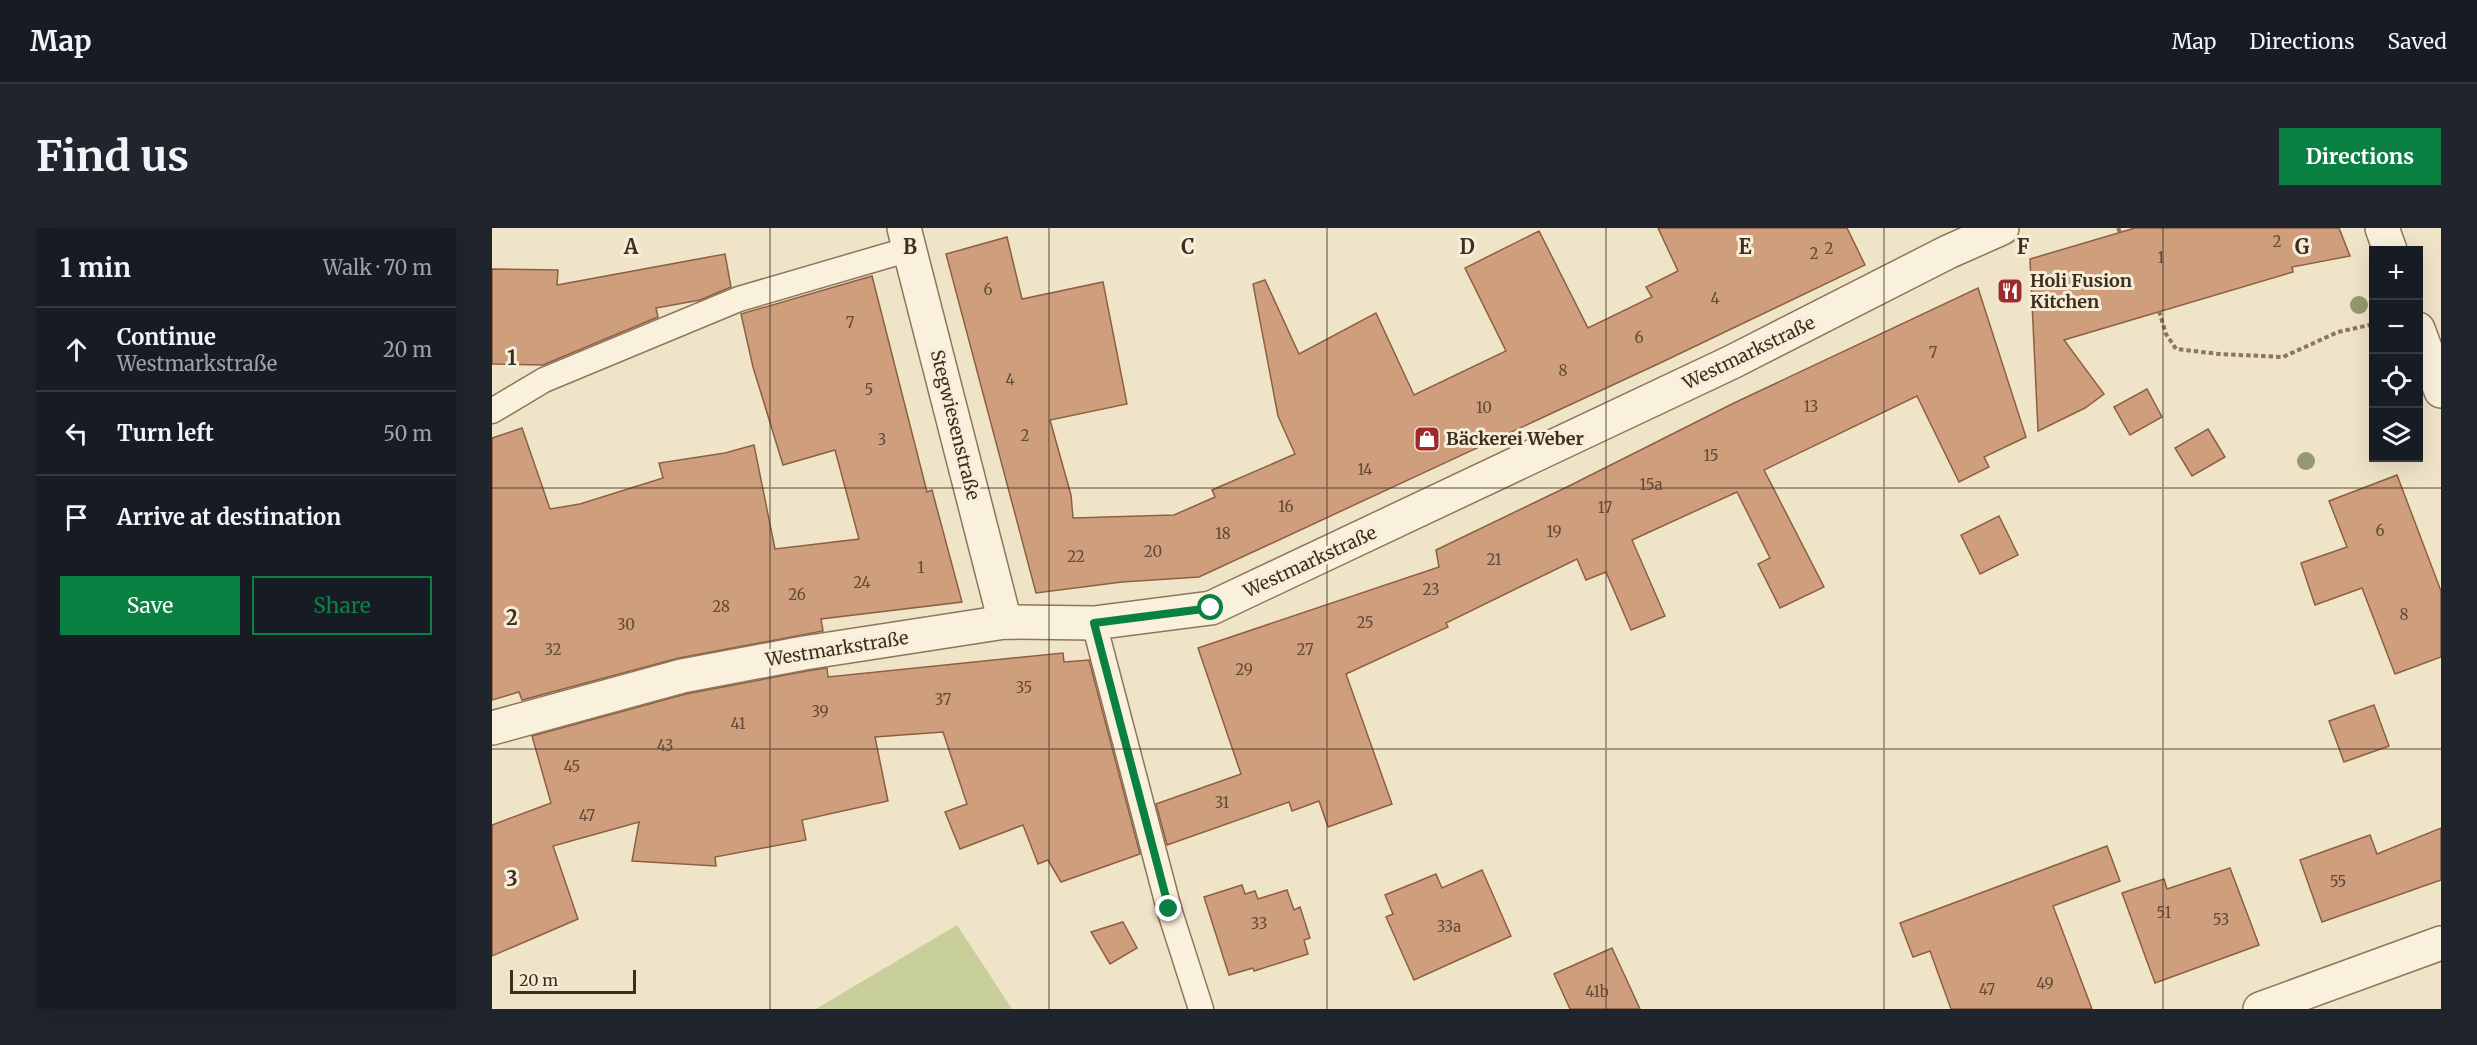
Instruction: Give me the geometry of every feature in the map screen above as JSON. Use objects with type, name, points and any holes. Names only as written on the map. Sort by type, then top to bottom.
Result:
[{"type":"street","name":"Westmarkstraße","points":[[492,728],[682,676],[804,653],[1005,622],[1094,623],[1211,608],[1732,362],[1940,240],[2002,228]]},
{"type":"street","points":[[2382,228],[2389,246]]},
{"type":"street","name":"Stegwiesenstraße","points":[[907,239],[1005,622]]},
{"type":"street","points":[[2424,361],[2441,391]]},
{"type":"street","points":[[2260,1009],[2441,943]]},
{"type":"lane","points":[[492,411],[544,380],[740,298],[907,239]]},
{"type":"lane","points":[[1094,623],[1169,909],[1201,1009]]},
{"type":"path","points":[[2159,310],[2166,334],[2176,349],[2219,354],[2283,357],[2338,332],[2369,325]]},
{"type":"green space","points":[[957,925],[1012,1009],[816,1009]]},
{"type":"building","points":[[1658,228],[1847,228],[1865,265],[1658,364],[1199,577],[1122,582],[1036,593],[946,254],[1007,237],[1022,299],[1103,282],[1127,404],[1050,420],[1071,495],[1073,518],[1174,515],[1215,497],[1212,490],[1295,454],[1278,416],[1253,284],[1265,280],[1299,354],[1376,313],[1414,395],[1506,351],[1465,268],[1539,231],[1588,328],[1652,297],[1646,287],[1678,271]]},
{"type":"building","points":[[2135,228],[2339,228],[2350,256],[2292,267],[2293,272],[2064,340],[2104,394],[2085,408],[2038,431],[2030,259]]},
{"type":"building","points":[[725,254],[731,287],[700,300],[656,308],[658,317],[543,365],[492,364],[492,269],[558,270],[557,285]]},
{"type":"building","points":[[872,276],[927,492],[932,490],[962,602],[821,619],[823,631],[679,658],[522,700],[519,692],[492,700],[492,438],[522,428],[550,509],[580,504],[663,478],[659,463],[725,453],[754,445],[775,549],[859,539],[835,450],[783,465],[753,367],[741,314]]},
{"type":"building","points":[[1978,288],[2026,437],[1984,457],[1989,467],[1959,482],[1917,396],[1764,470],[1824,587],[1780,608],[1758,564],[1770,558],[1737,492],[1632,540],[1665,616],[1631,630],[1606,572],[1586,580],[1577,559],[1446,623],[1448,627],[1346,674],[1392,804],[1328,827],[1319,801],[1292,811],[1289,802],[1167,845],[1156,804],[1241,774],[1198,648],[1439,567],[1436,550],[1734,403]]},
{"type":"building","points":[[2147,389],[2162,417],[2130,435],[2114,407]]},
{"type":"building","points":[[2208,429],[2225,457],[2192,476],[2175,448]]},
{"type":"building","points":[[2397,475],[2441,591],[2441,657],[2395,674],[2362,588],[2315,605],[2301,563],[2347,547],[2329,501]]},
{"type":"building","points":[[1999,516],[2018,555],[1980,574],[1961,535]]},
{"type":"building","points":[[1063,653],[1064,662],[1089,660],[1140,854],[1061,882],[1048,860],[1038,864],[1023,825],[960,849],[945,812],[967,804],[943,732],[875,737],[888,801],[802,820],[806,840],[715,857],[716,866],[632,861],[639,822],[553,846],[578,919],[492,956],[492,825],[551,803],[532,736],[686,694],[807,671],[827,668],[828,677]]},
{"type":"building","points":[[2374,705],[2389,746],[2344,762],[2329,721]]},
{"type":"building","points":[[2441,828],[2441,880],[2322,922],[2300,860],[2370,835],[2377,854]]},
{"type":"building","points":[[2107,846],[2120,881],[2053,906],[2092,1009],[1951,1009],[1930,951],[1913,957],[1900,923]]},
{"type":"building","points":[[2230,868],[2259,945],[2155,983],[2122,893],[2164,879],[2167,889]]},
{"type":"building","points":[[1482,870],[1511,936],[1414,980],[1386,917],[1393,914],[1385,895],[1436,874],[1442,888]]},
{"type":"building","points":[[1242,885],[1245,894],[1255,891],[1258,899],[1287,890],[1294,910],[1300,907],[1310,938],[1304,940],[1308,954],[1254,971],[1253,968],[1229,975],[1204,897]]},
{"type":"building","points":[[1123,922],[1137,948],[1110,964],[1091,932]]},
{"type":"building","points":[[1612,948],[1640,1009],[1570,1009],[1554,974]]},
{"type":"place","name":"Holi Fusion Kitchen","points":[[2010,291]]},
{"type":"place","name":"Bäckerei Weber","points":[[1427,439]]},
{"type":"route","points":[[1169,909],[1094,623],[1211,608]]}]
